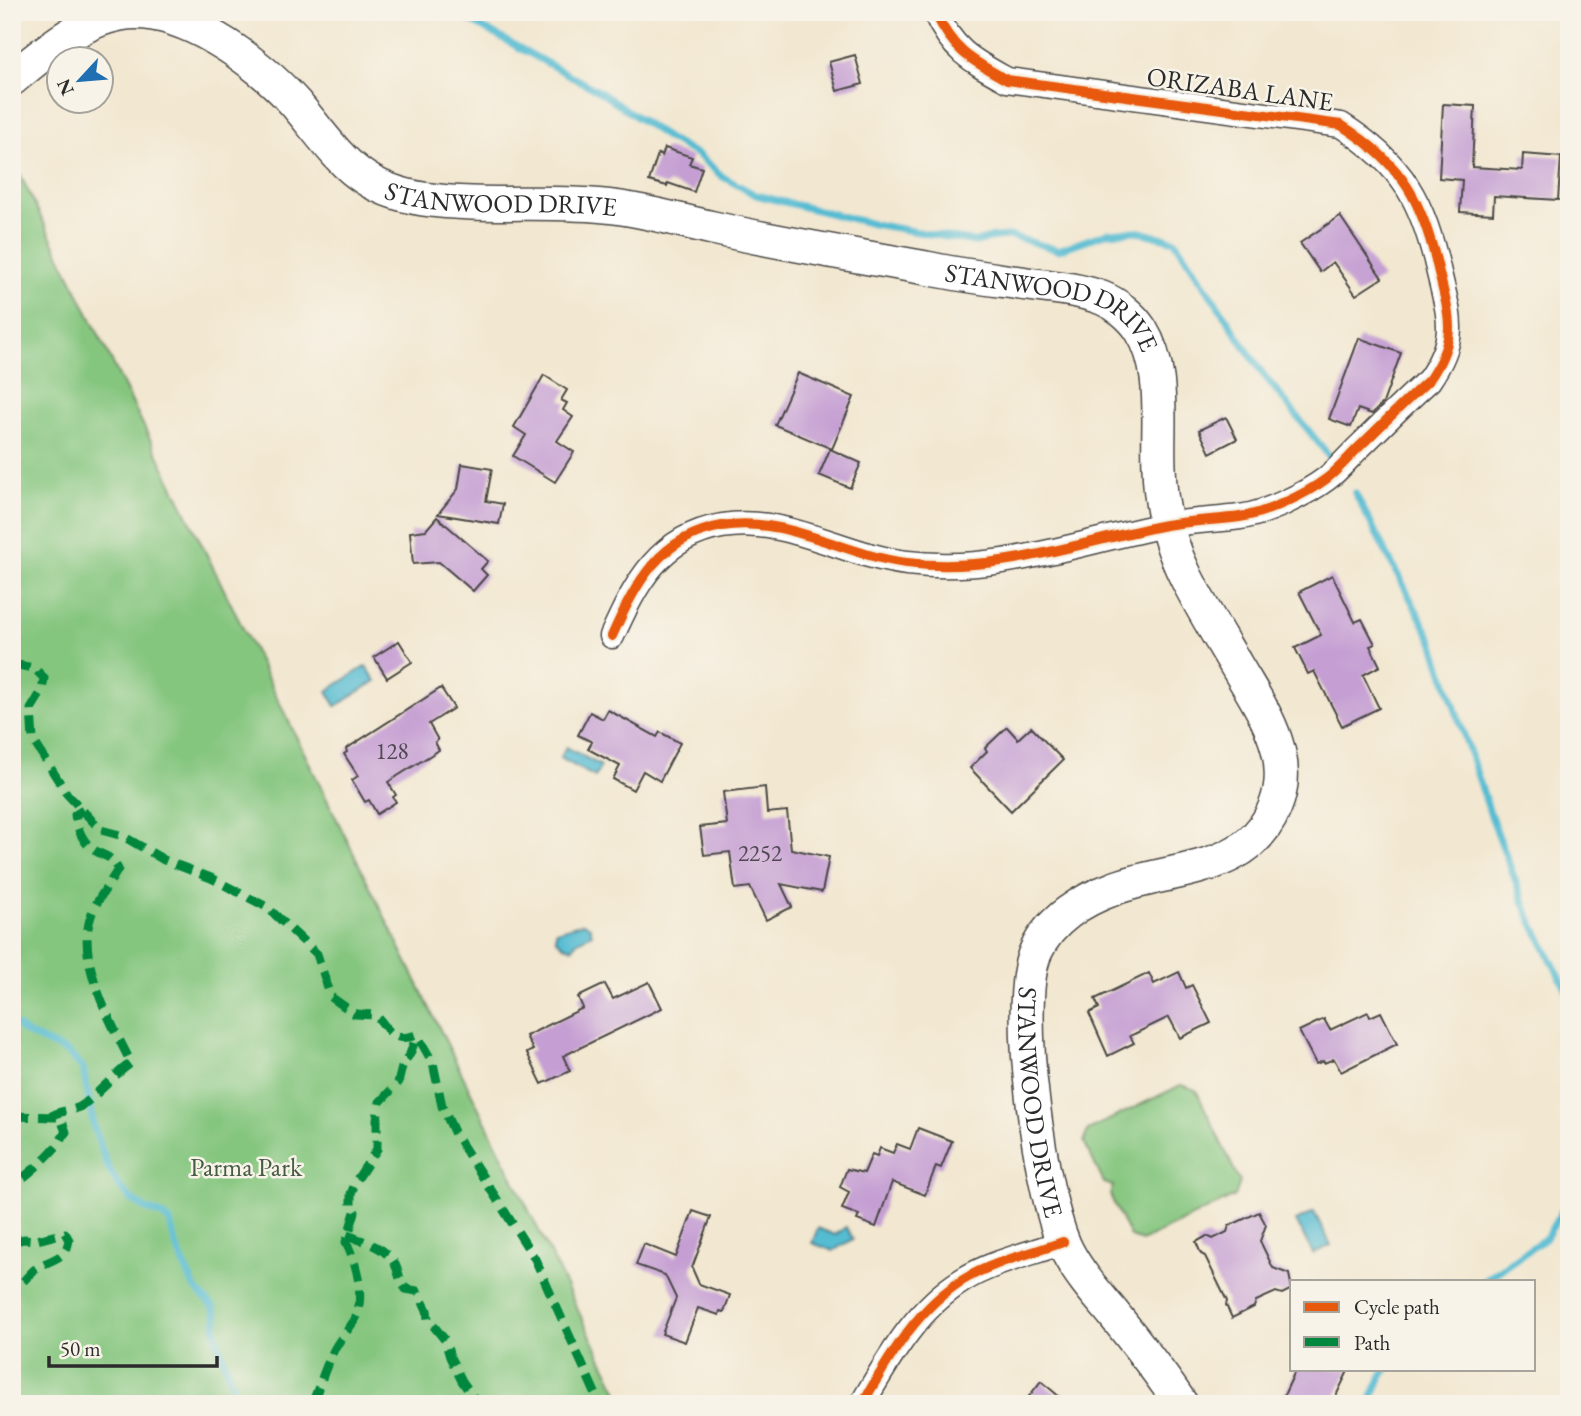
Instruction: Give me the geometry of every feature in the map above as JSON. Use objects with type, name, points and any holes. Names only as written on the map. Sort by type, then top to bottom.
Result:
[{"type":"main road","name":"STANWOOD DRIVE","points":[[12,79],[44,54],[102,19],[129,12],[159,15],[203,32],[238,54],[279,86],[352,170],[369,182],[402,195],[451,202],[580,204],[633,209],[795,244],[1100,297],[1132,318],[1140,327],[1152,354],[1158,382],[1159,471],[1167,525],[1175,553],[1188,582],[1260,705],[1280,754],[1282,779],[1266,825],[1253,841],[1237,854],[1213,863],[1133,882],[1091,898],[1058,921],[1037,950],[1028,980],[1027,1027],[1032,1084],[1054,1220],[1073,1263],[1146,1353],[1181,1404]]},
{"type":"street","name":"ORIZABA LANE","points":[[612,636],[636,586],[656,559],[683,540],[720,526],[752,524],[776,527],[875,557],[925,565],[973,565],[1026,559],[1167,525],[1242,517],[1288,500],[1326,479],[1429,380],[1441,362],[1448,342],[1450,321],[1430,233],[1421,209],[1405,183],[1386,159],[1362,139],[1341,125],[1007,80],[977,64],[954,46],[934,12]]},
{"type":"street","points":[[862,1404],[909,1329],[936,1299],[975,1274],[1063,1242]]},
{"type":"green space","name":"Parma Park","points":[[12,158],[624,1404],[12,1404]]},
{"type":"green space","points":[[1181,1085],[1196,1090],[1240,1182],[1235,1196],[1142,1241],[1130,1237],[1110,1195],[1113,1186],[1104,1183],[1084,1142],[1088,1130]]},
{"type":"water","points":[[366,666],[376,681],[336,706],[327,691]]},
{"type":"water","points":[[566,747],[601,766],[595,777],[560,758]]},
{"type":"water","points":[[583,923],[590,927],[592,934],[576,942],[573,948],[564,946],[556,939],[556,931]]},
{"type":"water","points":[[1314,1212],[1331,1245],[1313,1254],[1296,1221]]},
{"type":"water","points":[[846,1227],[853,1239],[833,1251],[812,1243],[818,1228],[835,1235]]},
{"type":"building","points":[[855,55],[863,84],[837,91],[829,62]]},
{"type":"building","points":[[1443,104],[1475,106],[1472,167],[1522,170],[1523,154],[1561,157],[1558,200],[1494,196],[1493,214],[1460,212],[1462,180],[1439,178]]},
{"type":"building","points":[[665,148],[692,157],[689,164],[702,168],[694,192],[668,183],[667,186],[649,181],[658,154],[662,156]]},
{"type":"building","points":[[1340,216],[1382,278],[1356,295],[1333,262],[1320,272],[1300,243]]},
{"type":"building","points":[[1359,338],[1401,353],[1383,403],[1372,414],[1358,409],[1351,427],[1329,419]]},
{"type":"building","points":[[798,373],[854,397],[832,449],[775,425]]},
{"type":"building","points":[[544,375],[567,390],[561,400],[567,403],[563,410],[573,417],[557,441],[574,452],[555,482],[513,456],[526,435],[514,427]]},
{"type":"building","points":[[1226,417],[1237,439],[1210,453],[1199,430]]},
{"type":"building","points":[[830,449],[861,463],[850,488],[819,475]]},
{"type":"building","points":[[462,464],[492,469],[486,501],[503,504],[499,524],[438,514],[458,489]]},
{"type":"building","points":[[437,517],[488,561],[481,569],[487,575],[473,591],[439,562],[413,564],[410,532],[426,530]]},
{"type":"building","points":[[1332,575],[1355,622],[1362,619],[1375,644],[1370,646],[1380,666],[1363,675],[1379,708],[1342,726],[1314,671],[1308,674],[1295,648],[1321,635],[1299,592]]},
{"type":"building","points":[[399,641],[412,662],[387,678],[374,657]]},
{"type":"building","points":[[441,688],[454,708],[429,724],[438,740],[435,742],[439,750],[388,782],[396,795],[393,797],[396,802],[377,814],[369,800],[365,802],[352,780],[358,776],[344,754],[346,749]]},
{"type":"building","points":[[608,710],[657,737],[660,732],[680,743],[660,781],[643,771],[633,790],[613,779],[620,766],[588,749],[592,742],[578,735],[590,712],[603,719]]},
{"type":"building","points":[[1007,727],[1018,739],[1031,727],[1063,760],[1011,811],[970,768],[987,751],[985,748]]},
{"type":"building","points":[[765,787],[767,813],[787,811],[791,849],[829,857],[822,892],[781,884],[792,907],[766,920],[750,887],[735,889],[730,852],[704,855],[700,827],[727,824],[723,792]]},
{"type":"building","points":[[1179,972],[1186,988],[1192,985],[1211,1023],[1180,1038],[1169,1017],[1130,1036],[1134,1043],[1108,1056],[1089,1013],[1099,1008],[1095,999],[1149,973],[1154,984]]},
{"type":"building","points":[[649,982],[662,1008],[563,1056],[570,1071],[542,1084],[527,1053],[533,1050],[526,1036],[583,1008],[578,997],[605,984],[613,999]]},
{"type":"building","points":[[1368,1012],[1370,1017],[1381,1012],[1397,1044],[1341,1072],[1334,1059],[1316,1064],[1299,1031],[1324,1019],[1330,1030]]},
{"type":"building","points":[[918,1128],[952,1141],[941,1168],[936,1166],[925,1195],[892,1182],[876,1227],[857,1220],[859,1215],[842,1209],[849,1192],[840,1187],[847,1169],[864,1173],[872,1154],[877,1156],[880,1148],[893,1153],[897,1144],[910,1149]]},
{"type":"building","points":[[693,1211],[711,1217],[692,1268],[699,1284],[730,1295],[724,1312],[720,1311],[719,1315],[698,1308],[685,1342],[662,1334],[676,1298],[665,1275],[636,1265],[644,1244],[676,1257]]},
{"type":"building","points":[[1259,1212],[1266,1225],[1260,1241],[1273,1268],[1289,1274],[1290,1280],[1290,1290],[1282,1294],[1276,1292],[1256,1301],[1254,1307],[1232,1318],[1227,1301],[1196,1242],[1207,1236],[1213,1239],[1227,1232],[1229,1226]]},
{"type":"building","points":[[1296,1370],[1349,1370],[1332,1404],[1280,1404]]},
{"type":"building","points":[[1041,1381],[1068,1404],[1023,1404]]},
{"type":"waterway","points":[[454,12],[600,92],[669,139],[698,155],[723,177],[756,195],[873,224],[975,242],[1011,236],[1058,250],[1107,233],[1136,231],[1175,241],[1263,374],[1329,456]]},
{"type":"waterway","points":[[1355,493],[1433,642],[1490,813],[1528,914],[1569,995]]},
{"type":"waterway","points":[[12,1022],[26,1033],[67,1052],[83,1068],[94,1128],[107,1165],[118,1185],[131,1199],[170,1222],[175,1243],[194,1287],[214,1308],[218,1343],[232,1385]]},
{"type":"waterway","points":[[1485,1280],[1546,1238],[1569,1199]]},
{"type":"waterway","points":[[1369,1404],[1386,1370]]},
{"type":"marked path","points":[[12,664],[34,668],[44,678],[42,691],[31,709],[33,740],[67,794],[101,830],[123,836],[164,860],[211,878],[267,907],[317,954],[331,997],[355,1014],[376,1015],[397,1037],[417,1035],[433,1063],[442,1106],[454,1132],[535,1259],[600,1404]]},
{"type":"marked path","points":[[49,1118],[80,1107],[131,1063],[98,991],[88,952],[87,933],[91,916],[118,869],[109,858],[89,846],[83,838],[75,815],[83,810]]},
{"type":"marked path","points":[[312,1404],[337,1344],[358,1312],[359,1281],[346,1242],[355,1212],[351,1208],[351,1194],[356,1181],[377,1149],[380,1102],[398,1083],[403,1063],[410,1054],[417,1035]]},
{"type":"marked path","points":[[12,1116],[57,1117],[61,1119],[66,1132],[56,1147],[37,1166],[12,1183]]},
{"type":"marked path","points":[[12,1242],[37,1240],[65,1233],[69,1240],[60,1256],[38,1267],[12,1290]]},
{"type":"marked path","points":[[347,1235],[383,1251],[394,1262],[406,1289],[417,1291],[427,1310],[428,1319],[445,1340],[462,1381],[478,1404]]},
{"type":"cycle path","points":[[612,636],[630,598],[652,565],[682,540],[722,526],[769,526],[884,559],[941,565],[1007,560],[1166,525],[1240,517],[1261,512],[1297,497],[1330,476],[1429,380],[1438,365],[1448,340],[1448,316],[1426,226],[1408,187],[1381,155],[1363,140],[1341,125],[1007,80],[964,53],[949,36],[935,12]]},
{"type":"cycle path","points":[[862,1404],[905,1336],[931,1305],[946,1292],[986,1268],[1063,1242]]}]
